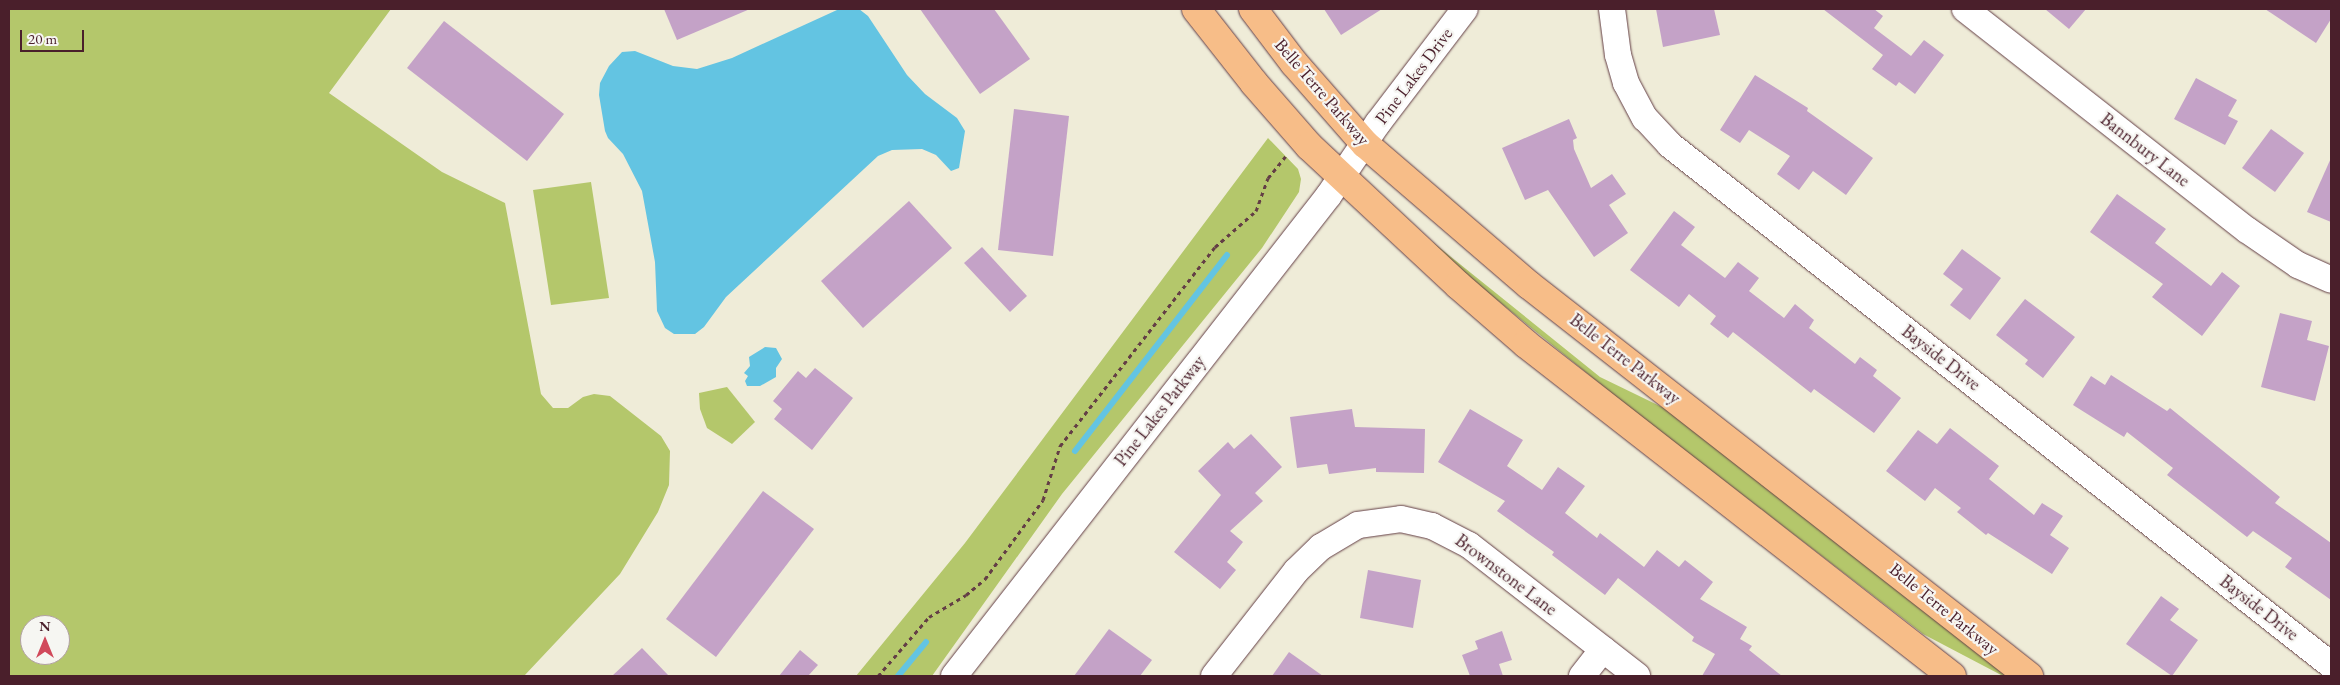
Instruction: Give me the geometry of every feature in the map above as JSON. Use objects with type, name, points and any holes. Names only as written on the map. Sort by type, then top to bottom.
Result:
[{"type":"main road","points":[[1196,9],[1274,106],[1342,178],[1526,344],[1952,676]]},
{"type":"main road","name":"Belle Terre Parkway","points":[[1253,9],[1294,63],[1364,144],[1529,285],[2028,676]]},
{"type":"street","name":"Pine Lakes Drive","points":[[1364,144],[1465,9]]},
{"type":"street","name":"Bayside Drive","points":[[1612,9],[1618,55],[1626,83],[1645,118],[1670,145],[2331,665]]},
{"type":"street","name":"Bannbury Lane","points":[[1965,9],[2247,230],[2298,265],[2331,280]]},
{"type":"street","name":"Pine Lakes Parkway","points":[[954,676],[1342,178],[1364,144]]},
{"type":"street","name":"Brownstone Lane","points":[[1214,676],[1310,557],[1344,531],[1386,520],[1417,521],[1457,538],[1638,676]]},
{"type":"street","points":[[1582,676],[1603,649]]},
{"type":"path","points":[[878,676],[929,617],[966,595],[985,580],[1043,500],[1060,446],[1215,247],[1256,211],[1268,178],[1290,153]]},
{"type":"green space","points":[[9,9],[391,9],[329,93],[442,172],[505,203],[541,394],[553,408],[568,408],[583,397],[594,394],[610,396],[661,436],[670,451],[669,485],[658,512],[620,574],[524,676],[9,676]]},
{"type":"green space","points":[[1268,138],[1298,169],[1301,179],[1299,192],[1262,248],[1062,494],[932,676],[856,676],[965,543]]},
{"type":"green space","points":[[591,182],[609,298],[551,305],[533,190]]},
{"type":"green space","points":[[1430,240],[1600,377],[1666,409],[2009,676],[2003,676],[1923,634],[1626,405],[1427,243]]},
{"type":"green space","points":[[727,387],[755,422],[732,444],[707,428],[700,409],[699,393]]},
{"type":"water","points":[[859,9],[868,16],[907,75],[925,94],[957,118],[965,131],[959,168],[951,171],[936,155],[922,149],[892,150],[878,156],[726,297],[704,327],[695,334],[674,334],[665,328],[657,311],[655,262],[642,191],[623,154],[608,138],[605,131],[599,95],[600,83],[609,66],[622,52],[635,51],[673,66],[697,69],[732,58],[837,10]]},
{"type":"water","points":[[765,347],[776,348],[782,359],[776,368],[776,377],[760,386],[747,386],[745,381],[748,376],[744,373],[750,366],[749,357]]},
{"type":"building","points":[[664,9],[750,9],[677,40]]},
{"type":"building","points":[[920,9],[994,9],[1030,59],[980,94]]},
{"type":"building","points":[[1324,9],[1382,9],[1341,35]]},
{"type":"building","points":[[1656,9],[1714,9],[1720,35],[1663,47]]},
{"type":"building","points":[[1823,9],[1874,9],[1883,16],[1874,28],[1911,56],[1924,40],[1944,55],[1915,94],[1899,82],[1896,86],[1872,69],[1883,55]]},
{"type":"building","points":[[2045,9],[2086,9],[2069,29]]},
{"type":"building","points":[[2265,9],[2331,9],[2331,19],[2316,43]]},
{"type":"building","points":[[444,21],[564,114],[527,161],[407,68]]},
{"type":"building","points":[[1755,75],[1808,108],[1807,111],[1873,158],[1846,195],[1813,171],[1799,190],[1777,174],[1790,156],[1749,130],[1740,143],[1720,130]]},
{"type":"building","points":[[2196,78],[2237,100],[2228,116],[2238,121],[2225,145],[2174,119]]},
{"type":"building","points":[[1014,109],[1069,116],[1053,256],[998,250]]},
{"type":"building","points":[[1569,119],[1577,138],[1573,140],[1574,149],[1591,188],[1612,174],[1626,194],[1609,205],[1628,233],[1594,257],[1548,190],[1525,200],[1502,148]]},
{"type":"building","points":[[2271,129],[2304,153],[2275,192],[2242,168]]},
{"type":"building","points":[[2331,158],[2331,222],[2307,212]]},
{"type":"building","points":[[2117,194],[2166,229],[2155,243],[2211,286],[2222,272],[2240,286],[2202,336],[2152,297],[2163,284],[2090,232]]},
{"type":"building","points":[[909,201],[952,248],[863,328],[821,281]]},
{"type":"building","points":[[1674,211],[1695,227],[1681,245],[1725,278],[1738,262],[1759,278],[1749,291],[1784,318],[1795,304],[1814,320],[1809,328],[1855,364],[1860,357],[1877,370],[1873,376],[1901,398],[1874,433],[1814,389],[1811,393],[1733,332],[1728,338],[1710,324],[1716,316],[1689,294],[1679,307],[1630,270]]},
{"type":"building","points":[[982,247],[1027,296],[1010,312],[964,263]]},
{"type":"building","points":[[1962,249],[2001,278],[1970,320],[1950,305],[1963,289],[1943,274]]},
{"type":"building","points":[[2025,299],[2075,337],[2043,378],[2025,364],[2028,360],[1996,335]]},
{"type":"building","points":[[2280,313],[2312,321],[2307,340],[2329,346],[2315,401],[2261,387]]},
{"type":"building","points":[[815,368],[853,398],[812,450],[774,419],[782,409],[773,401],[798,371],[806,378]]},
{"type":"building","points":[[2111,375],[2167,411],[2170,408],[2280,497],[2275,503],[2331,543],[2331,600],[2285,567],[2292,558],[2253,531],[2247,537],[2167,475],[2173,468],[2127,432],[2124,437],[2073,405],[2091,376],[2105,385]]},
{"type":"building","points":[[1352,409],[1355,427],[1425,429],[1424,473],[1376,472],[1376,468],[1329,474],[1327,464],[1297,468],[1290,417]]},
{"type":"building","points":[[1470,409],[1523,440],[1507,466],[1542,490],[1558,467],[1585,486],[1565,513],[1597,538],[1600,533],[1644,567],[1657,550],[1679,567],[1685,560],[1713,582],[1700,599],[1747,627],[1740,639],[1752,646],[1749,650],[1782,676],[1702,676],[1715,654],[1692,641],[1694,637],[1618,578],[1605,595],[1552,555],[1554,552],[1497,511],[1505,501],[1438,462]]},
{"type":"building","points":[[1950,428],[1999,466],[1989,479],[2034,515],[2042,503],[2063,516],[2050,535],[2069,548],[2052,574],[1988,533],[1986,535],[1957,512],[1961,508],[1935,488],[1925,501],[1886,471],[1918,430],[1937,444]]},
{"type":"building","points":[[1251,434],[1282,467],[1255,493],[1263,501],[1230,531],[1243,542],[1227,562],[1236,570],[1220,589],[1174,552],[1221,495],[1198,471],[1228,442],[1234,449]]},
{"type":"building","points":[[763,491],[814,529],[716,657],[666,619]]},
{"type":"building","points":[[1368,570],[1421,580],[1413,628],[1360,618]]},
{"type":"building","points":[[2161,596],[2179,609],[2170,620],[2198,640],[2172,676],[2126,644]]},
{"type":"building","points":[[1109,629],[1152,660],[1140,676],[1074,676]]},
{"type":"building","points":[[1502,631],[1512,660],[1499,664],[1503,676],[1470,676],[1462,655],[1478,649],[1475,641]]},
{"type":"building","points":[[642,648],[669,676],[612,676]]},
{"type":"building","points":[[800,650],[818,665],[808,676],[779,676]]},
{"type":"building","points":[[1289,652],[1323,676],[1272,676]]},
{"type":"waterway","points":[[1075,451],[1227,255]]},
{"type":"waterway","points":[[898,676],[926,642]]}]
